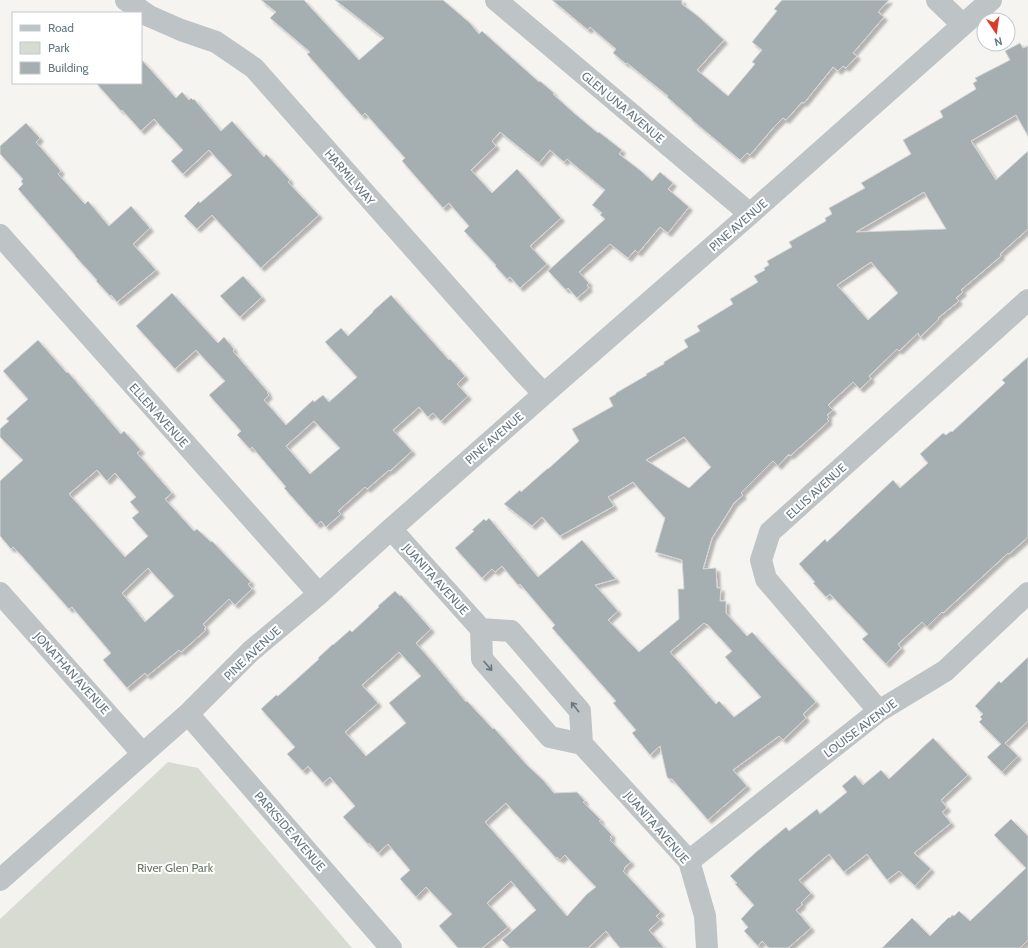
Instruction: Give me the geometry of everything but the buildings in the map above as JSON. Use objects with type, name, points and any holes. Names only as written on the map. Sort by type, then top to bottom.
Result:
[{"type":"street","name":"HARMIL WAY","points":[[126,0],[149,16],[181,30],[216,42],[254,68],[544,394]]},
{"type":"street","name":"GLEN UNA AVENUE","points":[[496,0],[750,214]]},
{"type":"street","points":[[937,0],[963,25]]},
{"type":"street","name":"PINE AVENUE","points":[[0,880],[188,714],[251,651],[319,594],[390,529],[750,214],[991,0]]},
{"type":"street","name":"ELLEN AVENUE","points":[[0,235],[319,594]]},
{"type":"street","name":"ELLIS AVENUE","points":[[879,711],[766,579],[761,560],[770,532],[1028,300]]},
{"type":"street","name":"JUANITA AVENUE","points":[[390,529],[481,629]]},
{"type":"street","name":"JONATHAN AVENUE","points":[[0,593],[143,754]]},
{"type":"street","name":"LOUISE AVENUE","points":[[689,861],[879,711],[945,671],[1028,593]]},
{"type":"street","points":[[481,629],[511,631],[580,711],[582,744],[550,737],[482,659],[481,629]]},
{"type":"street","name":"PARKSIDE AVENUE","points":[[188,714],[391,948]]},
{"type":"street","name":"JUANITA AVENUE","points":[[582,744],[689,861],[705,916],[707,948]]},
{"type":"green space","name":"River Glen Park","points":[[168,762],[198,768],[352,948],[0,948],[0,919]]}]
